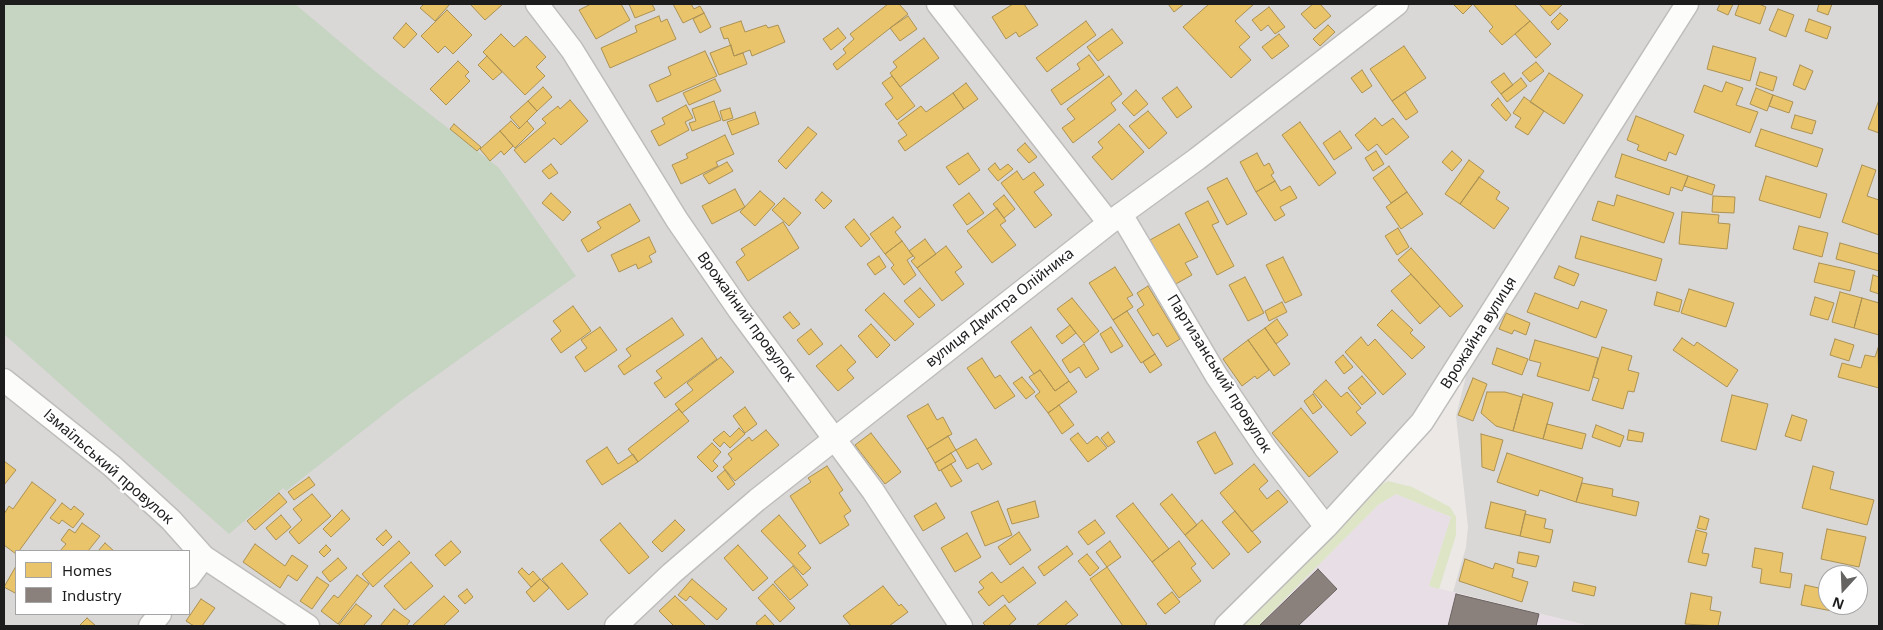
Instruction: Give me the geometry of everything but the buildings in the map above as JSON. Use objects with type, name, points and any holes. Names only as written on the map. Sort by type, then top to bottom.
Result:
[{"type":"street","name":"Врожайний провулок","points":[[537,4],[572,50],[677,220],[739,310],[874,491],[961,626]]},
{"type":"street","name":"Партизанський провулок","points":[[938,4],[1115,218],[1266,449],[1326,527]]},
{"type":"street","name":"вулиця Дмитра Олійника","points":[[616,626],[671,574],[757,500],[834,438],[1115,218],[1397,4]]},
{"type":"street","name":"Врожайна вулиця","points":[[1226,626],[1326,527],[1422,422],[1687,4]]},
{"type":"street","name":"Ізмаїльський провулок","points":[[4,380],[112,466],[170,520],[204,557],[308,626]]},
{"type":"street","points":[[190,576],[204,557]]},
{"type":"street","points":[[150,626],[159,615]]},
{"type":"shaded area","points":[[4,4],[1679,4],[1417,415],[1218,626],[4,626]]},
{"type":"shaded area","points":[[1696,4],[1879,4],[1878,626],[1589,626],[1453,592],[1466,547],[1468,527],[1456,416],[1469,364]]},
{"type":"shaded area","points":[[1396,494],[1451,517],[1429,586],[1589,626],[1258,626],[1378,505]]},
{"type":"green space","points":[[4,4],[295,4],[376,72],[499,168],[576,276],[402,400],[286,491],[283,488],[229,534],[4,334]]},
{"type":"green space","points":[[1388,481],[1412,487],[1450,507],[1456,517],[1456,535],[1439,589],[1429,586],[1451,517],[1396,494],[1378,505],[1258,626],[1235,626],[1377,487]]}]
